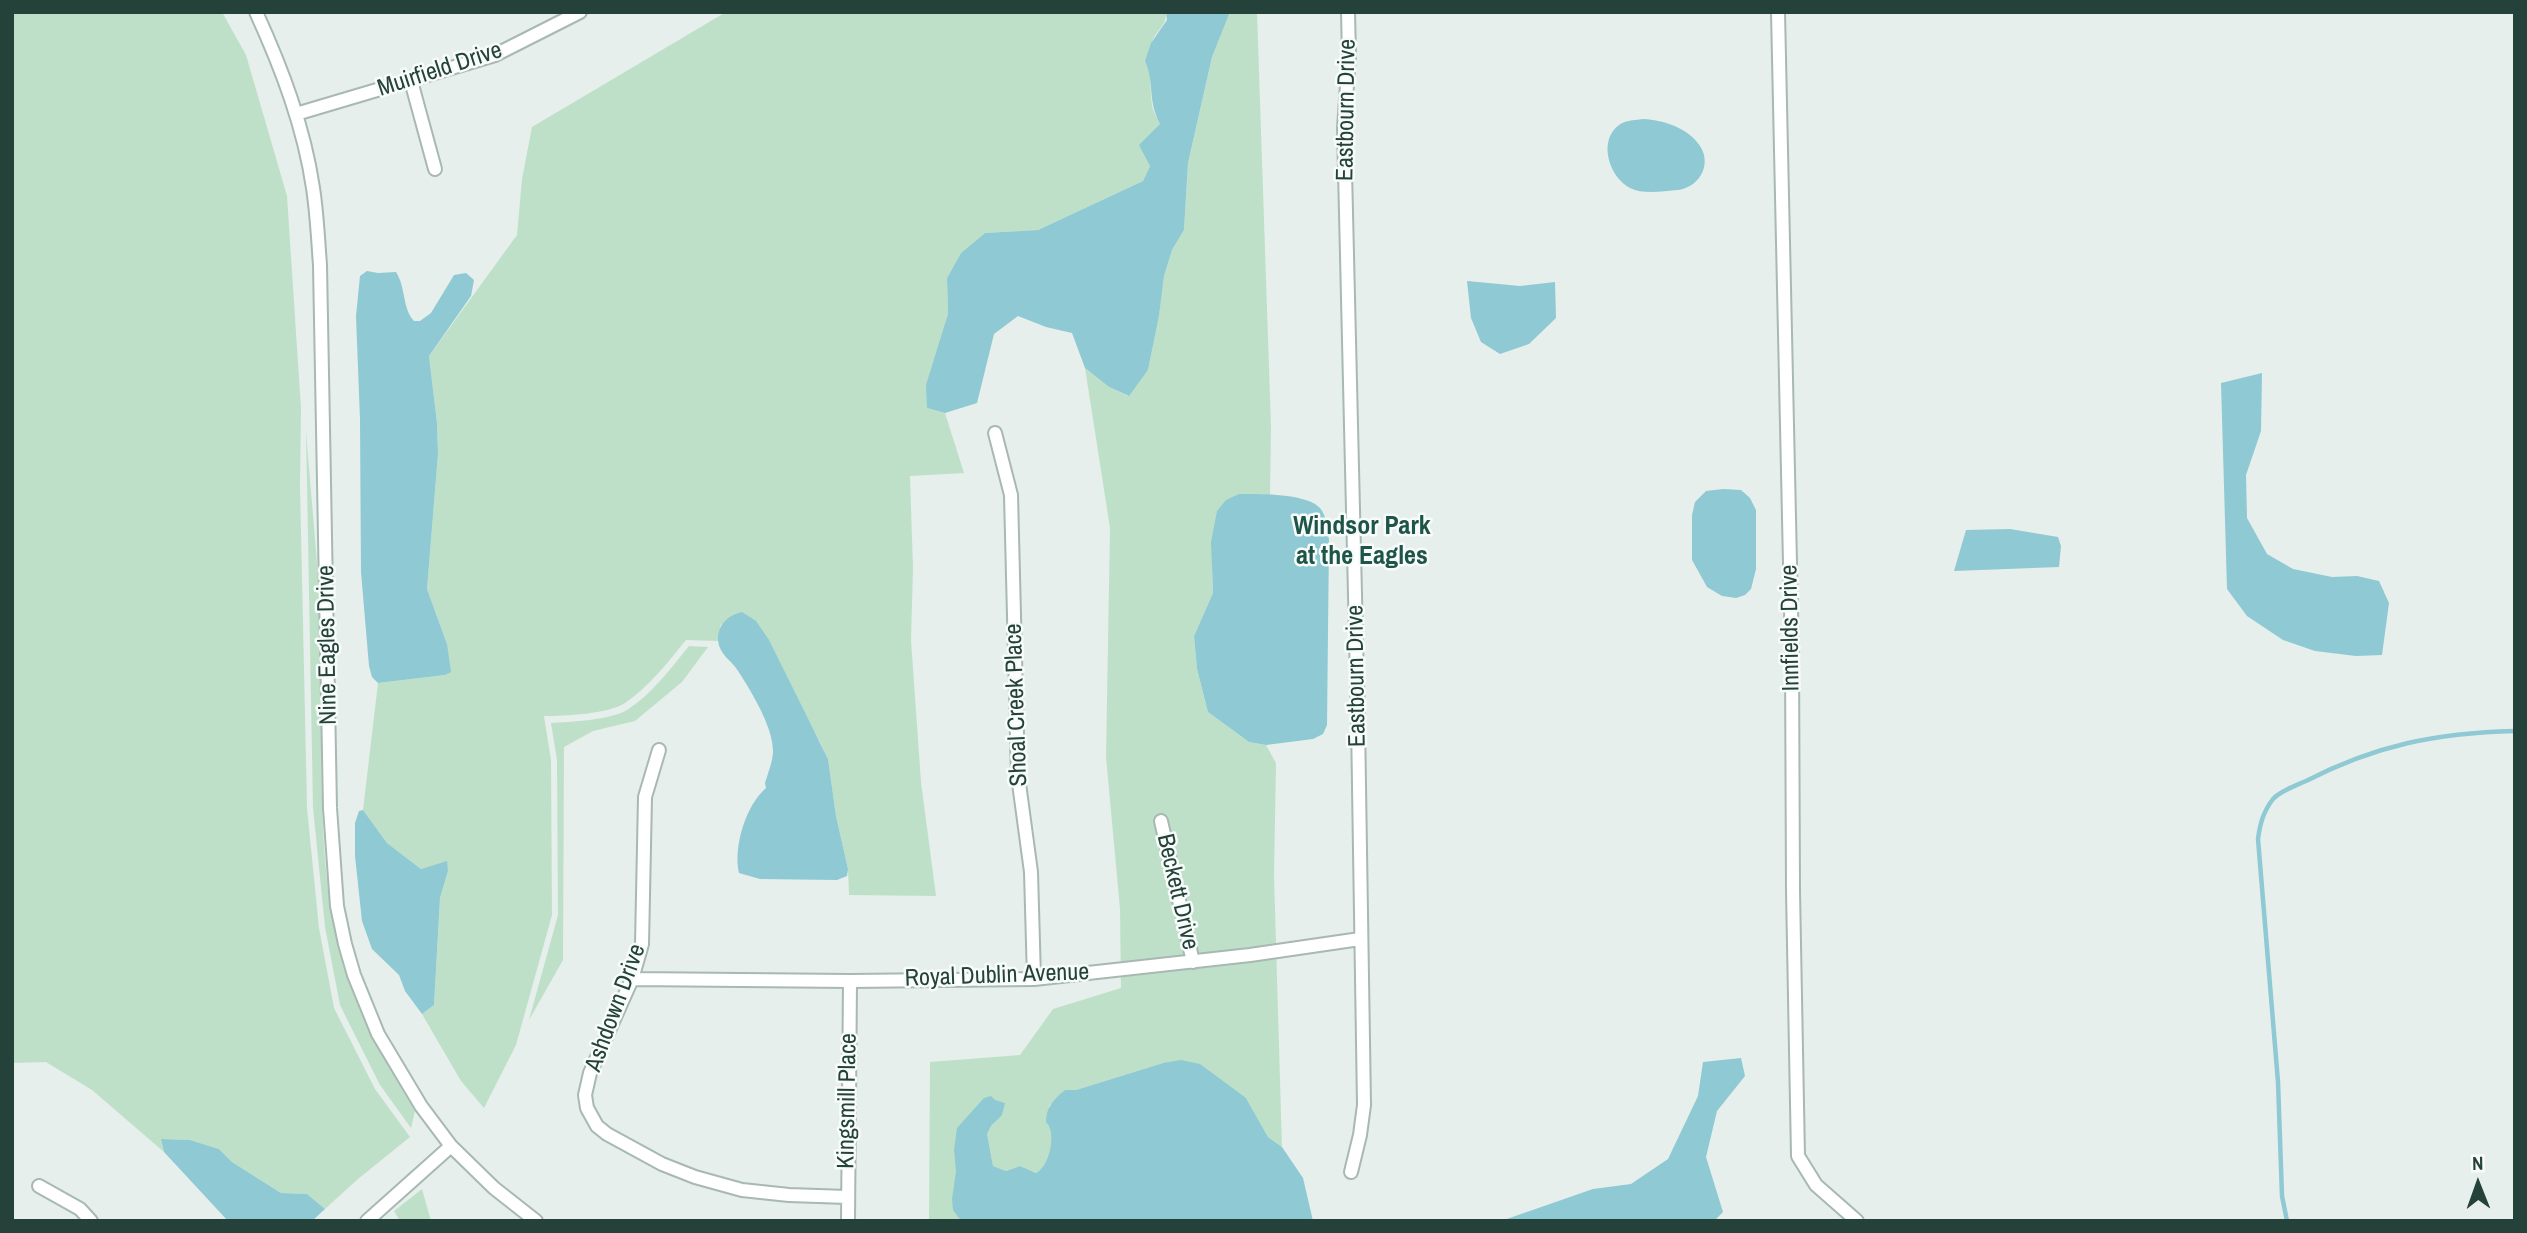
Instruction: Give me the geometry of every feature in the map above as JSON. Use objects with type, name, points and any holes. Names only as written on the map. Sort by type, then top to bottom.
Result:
[{"type":"street","name":"Nine Eagles Drive","points":[[256,12],[278,61],[296,114],[313,187],[320,265],[330,808],[337,906],[354,975],[378,1034],[421,1106],[451,1146],[495,1188],[536,1221]]},
{"type":"street","name":"Muirfield Drive","points":[[296,114],[495,55],[580,12]]},
{"type":"street","name":"Eastbourn Drive","points":[[1348,12],[1349,56],[1344,128],[1364,1104],[1352,1172]]},
{"type":"street","name":"Innfields Drive","points":[[1778,12],[1798,1156],[1816,1185],[1857,1221]]},
{"type":"street","points":[[411,81],[435,169]]},
{"type":"street","name":"Shoal Creek Place","points":[[995,433],[1011,495],[1018,776],[1031,872],[1034,979]]},
{"type":"street","name":"Ashdown Drive","points":[[659,750],[645,797],[642,944],[632,979],[590,1073],[585,1095],[587,1108],[597,1126],[607,1134],[662,1164],[695,1177],[742,1190],[789,1195],[847,1196]]},
{"type":"street","name":"Beckett Drive","points":[[1161,821],[1193,962]]},
{"type":"street","name":"Royal Dublin Avenue","points":[[632,979],[1034,979],[1193,962],[1360,939]]},
{"type":"street","name":"Kingsmill Place","points":[[848,1221],[850,981]]},
{"type":"street","points":[[367,1221],[451,1146]]},
{"type":"street","points":[[39,1186],[80,1209],[91,1221]]},
{"type":"green space","points":[[12,12],[222,12],[246,55],[287,196],[301,408],[300,485],[307,808],[319,928],[334,1008],[375,1089],[410,1137],[325,1209],[307,1194],[281,1193],[232,1162],[219,1149],[190,1140],[161,1139],[164,1152],[92,1090],[46,1062],[12,1063]]},
{"type":"green space","points":[[726,12],[1166,12],[1165,21],[1152,42],[1150,54],[1152,104],[1160,124],[1150,166],[1143,181],[1038,230],[985,233],[961,253],[947,278],[948,314],[927,408],[945,413],[964,473],[910,476],[913,568],[911,640],[921,782],[936,896],[849,895],[848,869],[836,816],[828,759],[803,712],[721,624],[718,641],[686,640],[650,682],[618,707],[574,715],[544,716],[551,760],[552,915],[516,1045],[484,1108],[461,1081],[422,1014],[434,1005],[440,898],[448,871],[446,862],[421,869],[387,843],[363,810],[378,683],[445,675],[447,644],[427,589],[438,454],[429,356],[517,235],[522,179],[532,127]]},
{"type":"green space","points":[[1230,12],[1257,12],[1271,427],[1270,495],[1239,494],[1212,571],[1213,593],[1194,636],[1197,669],[1208,712],[1249,742],[1266,745],[1276,763],[1274,875],[1282,1147],[1268,1137],[1246,1098],[1163,1063],[1076,1090],[1065,1090],[1049,1106],[1053,1136],[1046,1162],[1036,1173],[1020,1166],[1006,1171],[993,1166],[987,1134],[997,1121],[954,1150],[956,1169],[953,1203],[961,1221],[929,1221],[930,1062],[1020,1055],[1053,1009],[1121,988],[1120,909],[1106,757],[1110,528],[1085,368],[1109,387],[1128,396],[1148,370],[1164,276],[1172,250],[1184,230],[1188,163],[1212,57]]},
{"type":"green space","points":[[306,430],[320,611],[323,810],[329,898],[337,940],[354,996],[369,1030],[415,1111],[411,1128],[380,1085],[340,1005],[325,927],[313,808]]},
{"type":"green space","points":[[689,646],[708,647],[682,682],[635,721],[593,731],[564,747],[563,960],[529,1020],[558,915],[557,760],[551,723],[601,718],[627,710],[653,689]]},
{"type":"green space","points":[[422,1189],[431,1221],[400,1221],[394,1211]]},
{"type":"water","points":[[1166,12],[1230,12],[1212,57],[1188,163],[1184,230],[1172,250],[1164,276],[1148,370],[1129,396],[1109,387],[1085,368],[1072,333],[1018,316],[994,334],[977,403],[945,413],[927,408],[926,385],[948,314],[947,278],[961,253],[985,233],[1038,230],[1143,181],[1150,166],[1139,145],[1160,124],[1145,61],[1151,43],[1167,20]]},
{"type":"water","points":[[1644,119],[1673,125],[1697,142],[1702,149],[1705,165],[1699,179],[1693,184],[1678,190],[1641,191],[1630,188],[1617,176],[1609,159],[1612,132],[1625,122]]},
{"type":"water","points":[[367,271],[396,272],[414,321],[420,321],[431,313],[454,275],[466,273],[474,280],[471,296],[429,356],[438,454],[427,589],[447,644],[451,672],[378,683],[372,677],[369,666],[361,572],[356,316],[360,276]]},
{"type":"water","points":[[1467,281],[1520,286],[1555,282],[1556,318],[1529,344],[1500,354],[1481,342],[1471,318]]},
{"type":"water","points":[[2262,373],[2261,431],[2246,475],[2247,518],[2267,554],[2293,569],[2332,577],[2357,576],[2379,581],[2389,603],[2382,655],[2356,656],[2315,651],[2283,640],[2247,616],[2227,589],[2221,383]]},
{"type":"water","points":[[1741,490],[1750,498],[1756,510],[1756,569],[1751,589],[1736,598],[1722,596],[1707,587],[1692,560],[1692,515],[1695,502],[1706,491]]},
{"type":"water","points":[[1239,494],[1282,495],[1304,499],[1320,508],[1325,519],[1329,540],[1327,725],[1323,734],[1313,739],[1266,745],[1249,742],[1208,712],[1197,669],[1194,636],[1213,593],[1211,542],[1217,511],[1226,500]]},
{"type":"water","points":[[2010,529],[2058,537],[2061,546],[2059,567],[1954,571],[1966,530]]},
{"type":"water","points":[[742,612],[756,621],[769,640],[828,759],[836,816],[848,869],[847,876],[837,880],[760,879],[739,873],[738,851],[743,827],[752,805],[766,788],[773,751],[769,730],[760,708],[736,668],[721,651],[718,641],[722,624],[731,616]]},
{"type":"water","points":[[363,810],[387,843],[421,869],[447,861],[448,871],[440,898],[434,1005],[422,1014],[405,991],[399,975],[372,949],[362,921],[355,856],[355,823],[359,811]]},
{"type":"water","points":[[1741,1058],[1745,1076],[1717,1111],[1706,1157],[1723,1212],[1714,1221],[1501,1221],[1593,1189],[1631,1184],[1668,1159],[1698,1096],[1703,1062]]},
{"type":"water","points":[[1181,1060],[1200,1064],[1246,1098],[1268,1137],[1282,1147],[1303,1178],[1313,1221],[961,1221],[953,1210],[957,1128],[984,1098],[991,1096],[1005,1103],[1002,1115],[987,1134],[993,1166],[1006,1171],[1020,1166],[1036,1173],[1045,1163],[1050,1149],[1051,1133],[1046,1122],[1047,1112],[1054,1100],[1065,1090],[1076,1090]]},
{"type":"water","points":[[161,1139],[190,1140],[219,1149],[232,1162],[281,1193],[307,1194],[325,1209],[312,1221],[228,1221],[164,1152]]},
{"type":"waterway","points":[[2287,1221],[2282,1196],[2278,1082],[2258,839],[2264,813],[2273,799],[2284,791],[2357,758],[2433,738],[2515,731]]},
{"type":"district","name":"Windsor Park at the Eagles","points":[[1362,542]]}]
